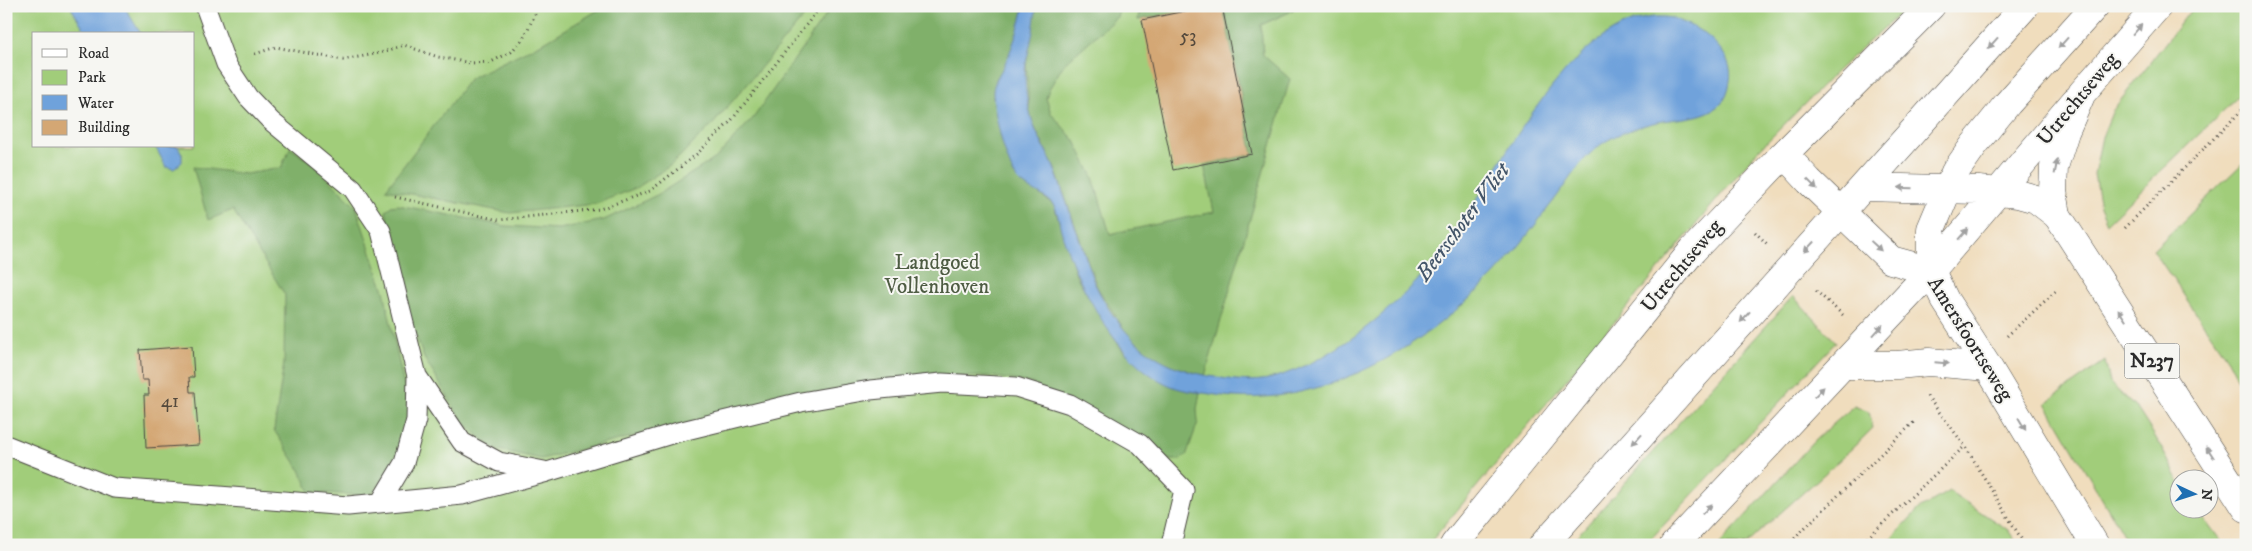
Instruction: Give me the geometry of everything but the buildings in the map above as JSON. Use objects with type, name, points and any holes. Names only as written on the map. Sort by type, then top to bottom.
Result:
[{"type":"main road","name":"Utrechtseweg","points":[[1454,545],[1693,250],[1784,154],[1932,6]]},
{"type":"main road","points":[[1543,545],[2025,6]]},
{"type":"main road","points":[[1931,271],[1931,229],[1955,172],[1986,132],[2095,6]]},
{"type":"main road","name":"Utrechtseweg","points":[[1674,545],[1931,271],[2158,6]]},
{"type":"main road","name":"N237","points":[[2057,215],[2053,191],[2054,167],[2082,94]]},
{"type":"main road","name":"Amersfoortseweg","points":[[1784,154],[1891,260],[1931,271],[1945,300],[1988,367],[2095,545]]},
{"type":"main road","name":"N237","points":[[1864,187],[2000,191],[2036,199],[2057,215],[2246,508]]},
{"type":"main road","points":[[1844,365],[1897,366],[1914,362],[1929,362],[1988,367]]},
{"type":"lane","points":[[205,6],[226,64],[248,97],[271,121],[352,189],[381,231],[417,376],[416,420],[404,463],[380,503]]},
{"type":"lane","points":[[417,376],[462,442],[498,462],[548,472]]},
{"type":"lane","points":[[6,445],[114,488],[348,506],[462,495],[548,472],[678,432],[801,402],[870,390],[942,383],[1016,387],[1070,404],[1140,444],[1184,490],[1171,545]]},
{"type":"path","points":[[226,64],[276,46],[343,60],[380,53],[404,45],[438,57],[471,63],[491,62],[511,52],[523,39],[539,6]]},
{"type":"path","points":[[352,189],[499,220],[600,209],[650,191],[697,154],[732,121],[821,6]]},
{"type":"path","points":[[2125,228],[2246,106]]},
{"type":"path","points":[[2003,340],[2057,290]]},
{"type":"path","points":[[1897,366],[1924,392],[1965,446],[2025,545]]},
{"type":"path","points":[[1787,545],[1915,421]]},
{"type":"path","points":[[1860,545],[1965,446]]},
{"type":"green space","name":"Landgoed Vollenhoven","points":[[6,6],[1908,6],[1840,68],[1755,154],[1428,545],[6,545]]},
{"type":"green space","points":[[605,6],[813,6],[713,124],[671,165],[638,187],[596,204],[510,213],[386,189],[470,78],[546,41]]},
{"type":"green space","points":[[832,6],[1024,6],[1018,34],[1005,66],[996,79],[993,98],[1005,148],[1014,175],[1054,205],[1077,277],[1109,331],[1124,352],[1171,385],[1200,392],[1197,409],[1198,422],[1186,456],[1179,460],[1169,460],[1031,383],[989,376],[894,380],[784,400],[541,459],[494,449],[464,423],[424,358],[405,306],[386,211],[391,206],[398,205],[506,226],[559,229],[604,220],[657,195],[716,158],[754,117]]},
{"type":"green space","points":[[1036,6],[1120,6],[1117,17],[1064,64],[1049,89],[1046,98],[1051,113],[1075,141],[1093,177],[1110,234],[1214,212],[1204,165],[1253,154],[1223,6],[1295,6],[1292,11],[1261,25],[1263,55],[1290,79],[1205,376],[1163,363],[1148,354],[1127,334],[1097,287],[1055,169],[1033,124],[1029,108],[1026,64]]},
{"type":"green space","points":[[1140,6],[1209,6],[1138,20]]},
{"type":"green space","points":[[2194,6],[2246,6],[2246,89],[2107,223],[2100,207],[2094,174],[2102,137],[2113,110]]},
{"type":"green space","points":[[290,148],[312,163],[356,207],[384,291],[409,410],[400,461],[369,496],[310,492],[300,470],[274,430],[284,363],[285,295],[233,210],[208,220],[193,167],[246,174],[281,168]]},
{"type":"green space","points":[[2246,160],[2246,395],[2228,360],[2153,250]]},
{"type":"green space","points":[[1793,296],[1836,342],[1645,545],[1569,545]]},
{"type":"green space","points":[[2105,361],[2110,383],[2138,410],[2172,468],[2170,468],[2170,518],[2204,518],[2224,545],[2129,545],[2046,403]]},
{"type":"green space","points":[[1854,406],[1869,412],[1873,428],[1745,545],[1719,545],[1815,440]]},
{"type":"green space","points":[[1949,491],[2008,530],[2018,545],[1885,545],[1919,509]]},
{"type":"water","points":[[70,6],[124,6],[140,32],[86,32]]},
{"type":"water","points":[[1024,6],[1036,6],[1025,70],[1031,118],[1054,167],[1092,278],[1104,301],[1128,333],[1141,346],[1157,357],[1193,373],[1236,380],[1265,380],[1298,369],[1323,357],[1372,323],[1395,303],[1416,282],[1452,239],[1515,138],[1542,99],[1572,64],[1604,36],[1637,20],[1673,18],[1699,30],[1717,45],[1729,64],[1731,75],[1727,94],[1721,103],[1712,110],[1692,117],[1657,122],[1632,129],[1608,140],[1594,150],[1579,165],[1527,236],[1493,276],[1435,327],[1402,350],[1367,368],[1331,383],[1294,393],[1255,397],[1216,395],[1187,391],[1171,386],[1148,373],[1129,356],[1105,325],[1081,282],[1065,242],[1055,207],[1047,199],[1022,184],[1013,173],[1001,138],[993,92],[996,80],[1014,41]]},
{"type":"water","points":[[156,148],[179,148],[182,154],[182,162],[174,169],[166,167]]},
{"type":"water label","name":"Beerschoter Vliet","points":[[1463,222]]}]
